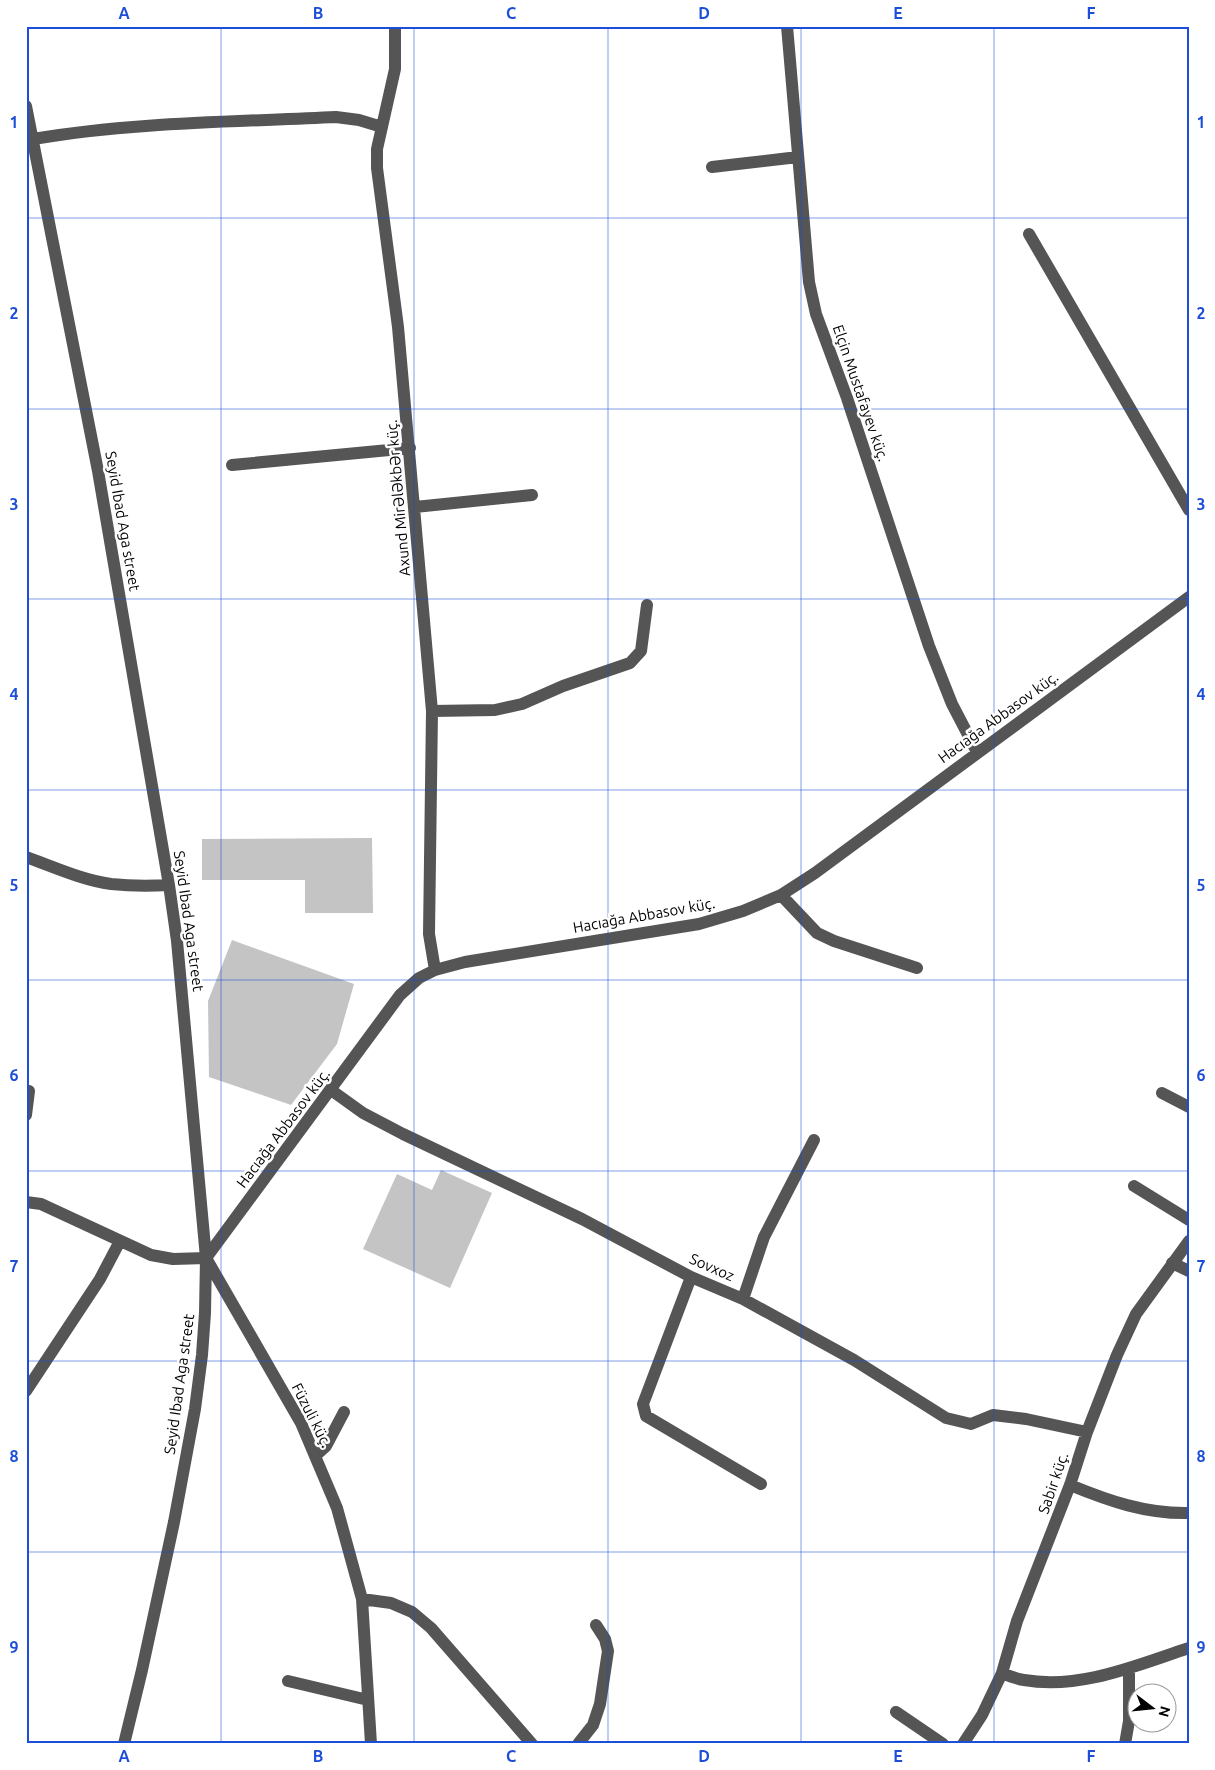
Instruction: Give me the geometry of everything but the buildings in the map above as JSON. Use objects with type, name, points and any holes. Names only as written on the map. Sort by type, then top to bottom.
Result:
[{"type":"street","name":"Axund Mirələkbər küç.","points":[[395,26],[395,69],[377,149],[376,168],[398,327],[432,711],[430,934],[435,970]]},
{"type":"street","name":"Elçin Mustafayev küç.","points":[[787,26],[809,282],[816,314],[847,398],[930,646],[952,704],[976,752]]},
{"type":"street","name":"Seyid Ibad Aga street","points":[[26,106],[99,480],[178,941],[206,1258],[203,1346],[195,1409],[170,1541],[124,1744]]},
{"type":"street","points":[[33,139],[117,128],[336,117],[382,126]]},
{"type":"street","points":[[712,167],[798,157]]},
{"type":"street","points":[[1029,234],[1189,510]]},
{"type":"street","points":[[232,465],[410,448]]},
{"type":"street","points":[[415,507],[532,495]]},
{"type":"street","name":"Hacıağa Abbasov küç.","points":[[206,1258],[400,996],[419,978],[435,970],[465,962],[699,924],[743,911],[781,895],[815,873],[976,752],[1189,597]]},
{"type":"street","points":[[432,711],[495,710],[522,704],[563,686],[630,663],[641,651],[647,605]]},
{"type":"street","points":[[26,857],[78,877],[110,884],[137,886],[169,885]]},
{"type":"street","points":[[781,895],[818,933],[834,941],[917,968]]},
{"type":"street","name":"Sovxoz","points":[[331,1090],[363,1113],[403,1134],[582,1219],[691,1276],[743,1299],[854,1360],[946,1418],[971,1424],[993,1415],[1026,1419],[1087,1432]]},
{"type":"street","points":[[26,1115],[29,1091]]},
{"type":"street","points":[[1162,1093],[1189,1107]]},
{"type":"street","points":[[743,1299],[764,1237],[814,1140]]},
{"type":"street","points":[[1134,1186],[1189,1220]]},
{"type":"street","points":[[26,1202],[41,1204],[151,1254],[173,1259],[206,1258]]},
{"type":"street","points":[[26,1391],[100,1279],[120,1241]]},
{"type":"street","name":"Sabir küç.","points":[[963,1744],[982,1715],[1002,1673],[1017,1621],[1070,1485],[1087,1432],[1117,1355],[1136,1314],[1189,1241]]},
{"type":"street","name":"Füzuli küç.","points":[[206,1258],[301,1423],[337,1508],[362,1599],[371,1744]]},
{"type":"street","points":[[1172,1263],[1189,1271]]},
{"type":"street","points":[[691,1276],[642,1404],[646,1416],[761,1484]]},
{"type":"street","points":[[315,1456],[326,1446],[344,1412]]},
{"type":"street","points":[[1070,1485],[1112,1502],[1142,1510],[1189,1513]]},
{"type":"street","points":[[362,1599],[391,1603],[412,1612],[431,1628],[532,1744]]},
{"type":"street","points":[[578,1744],[593,1725],[600,1704],[608,1651],[605,1639],[596,1625]]},
{"type":"street","points":[[1002,1673],[1023,1680],[1053,1682],[1087,1679],[1129,1668],[1189,1648]]},
{"type":"street","points":[[1125,1744],[1129,1721],[1129,1668]]},
{"type":"street","points":[[288,1681],[368,1700]]},
{"type":"street","points":[[896,1712],[942,1744]]}]
